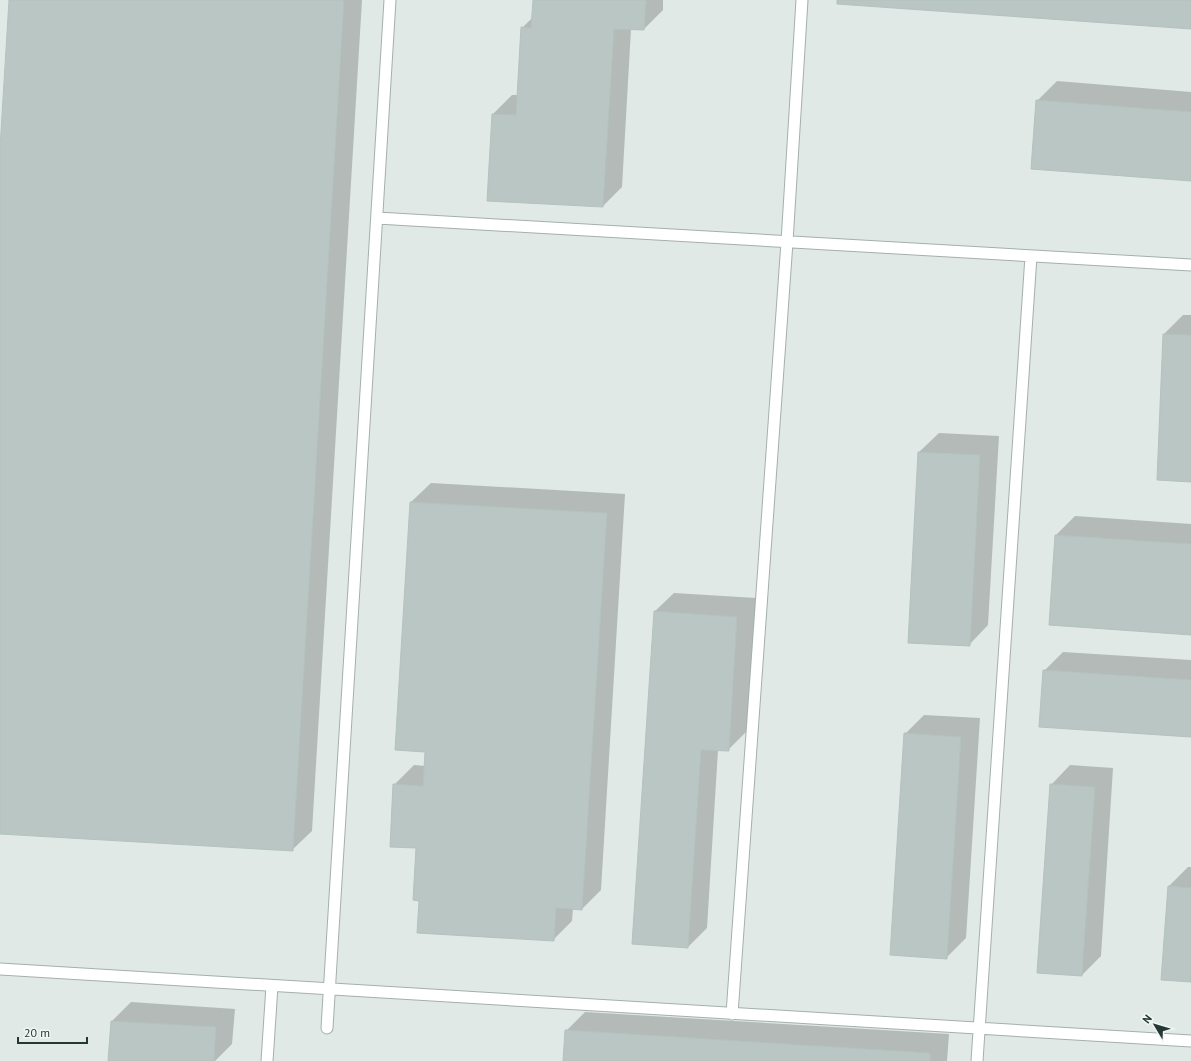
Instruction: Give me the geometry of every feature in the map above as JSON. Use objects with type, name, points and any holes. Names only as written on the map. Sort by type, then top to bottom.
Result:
[{"type":"lane","points":[[328,1028],[390,0]]},
{"type":"lane","points":[[732,1014],[787,242],[802,0]]},
{"type":"lane","points":[[377,218],[1191,266]]},
{"type":"lane","points":[[977,1061],[1031,256]]},
{"type":"lane","points":[[0,969],[1191,1041]]},
{"type":"lane","points":[[267,1061],[272,986]]},
{"type":"building","points":[[9,0],[344,0],[293,851],[0,834],[0,148]]},
{"type":"building","points":[[533,0],[646,0],[644,30],[614,29],[603,207],[487,201],[492,114],[516,115],[521,27],[531,28]]},
{"type":"building","points":[[837,0],[1191,0],[1191,29],[837,4]]},
{"type":"building","points":[[1036,100],[1191,112],[1191,181],[1031,169]]},
{"type":"building","points":[[1163,334],[1191,335],[1191,482],[1157,480]]},
{"type":"building","points":[[918,452],[980,455],[970,646],[908,643]]},
{"type":"building","points":[[410,502],[607,513],[582,910],[556,908],[554,941],[417,933],[419,901],[413,900],[416,848],[390,847],[393,784],[423,786],[425,752],[395,750]]},
{"type":"building","points":[[1055,535],[1191,544],[1191,635],[1049,625]]},
{"type":"building","points":[[654,611],[737,617],[729,751],[701,750],[688,948],[632,944]]},
{"type":"building","points":[[1043,670],[1191,680],[1191,737],[1039,727]]},
{"type":"building","points":[[904,733],[961,737],[947,959],[890,955]]},
{"type":"building","points":[[1050,784],[1095,787],[1082,976],[1037,973]]},
{"type":"building","points":[[1168,886],[1191,888],[1191,982],[1161,980]]},
{"type":"building","points":[[111,1021],[216,1027],[214,1061],[108,1061]]},
{"type":"building","points":[[565,1030],[930,1053],[930,1061],[563,1061]]}]
